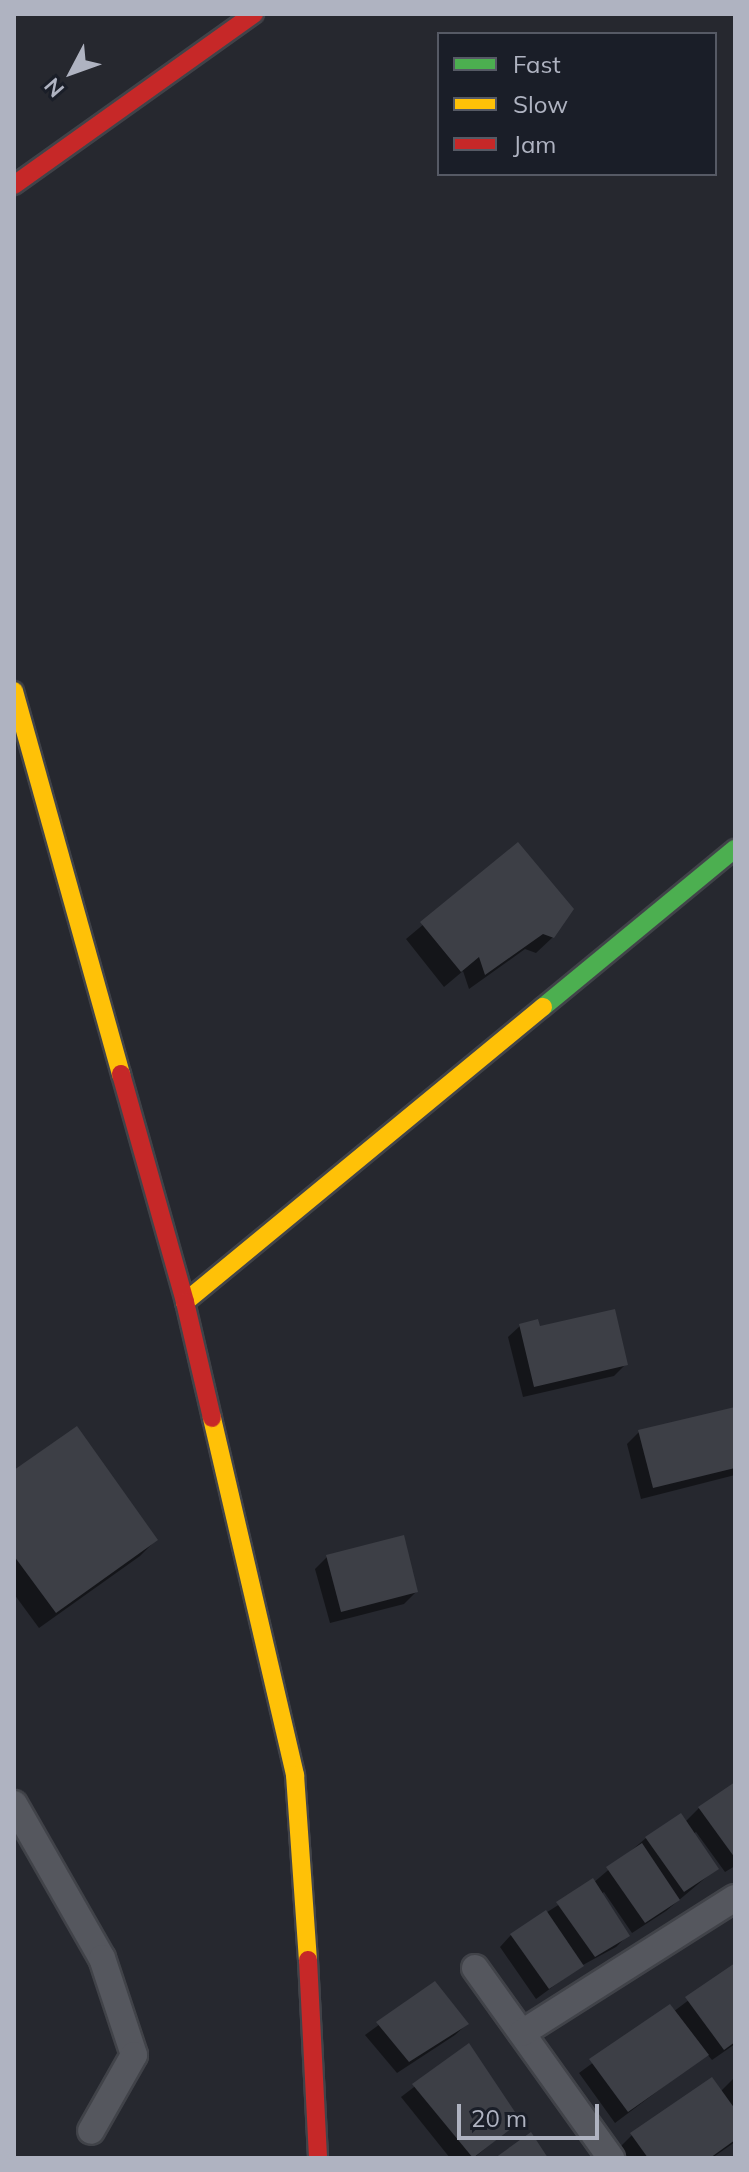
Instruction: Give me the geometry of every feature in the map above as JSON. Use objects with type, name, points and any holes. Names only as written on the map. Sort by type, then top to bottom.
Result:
[{"type":"street","points":[[14,185],[254,14]]},
{"type":"street","points":[[14,691],[185,1302],[295,1775],[312,2013],[318,2158]]},
{"type":"street","points":[[185,1302],[735,849]]},
{"type":"lane","points":[[14,1804],[102,1958],[134,2055],[91,2131]]},
{"type":"lane","points":[[522,2033],[735,1898]]},
{"type":"lane","points":[[475,1968],[611,2158]]},
{"type":"building","points":[[518,842],[574,909],[554,938],[543,934],[485,975],[479,957],[461,972],[420,922]]},
{"type":"building","points":[[615,1309],[628,1365],[534,1387],[519,1324],[538,1319],[540,1326]]},
{"type":"building","points":[[735,1407],[735,1468],[653,1488],[638,1430]]},
{"type":"building","points":[[77,1426],[158,1540],[56,1613],[14,1556],[14,1470]]},
{"type":"building","points":[[404,1535],[418,1592],[341,1612],[326,1555]]},
{"type":"building","points":[[735,1782],[735,1858],[698,1807]]},
{"type":"building","points":[[681,1813],[719,1869],[684,1892],[645,1837]]},
{"type":"building","points":[[642,1843],[680,1900],[645,1923],[606,1867]]},
{"type":"building","points":[[593,1878],[630,1936],[595,1957],[556,1902]]},
{"type":"building","points":[[546,1910],[584,1966],[549,1989],[510,1934]]},
{"type":"building","points":[[735,1963],[735,2042],[724,2050],[685,1997]]},
{"type":"building","points":[[435,1981],[469,2024],[409,2062],[376,2022]]},
{"type":"building","points":[[670,2004],[709,2055],[628,2112],[589,2059]]},
{"type":"building","points":[[469,2043],[521,2121],[473,2158],[412,2084]]},
{"type":"building","points":[[712,2077],[735,2109],[735,2140],[710,2158],[648,2158],[630,2133]]},
{"type":"building","points":[[531,2132],[548,2158],[495,2158]]},
{"type":"traffic: fast","points":[[543,1007],[735,849]]},
{"type":"traffic: slow","points":[[14,691],[121,1074]]},
{"type":"traffic: slow","points":[[185,1302],[543,1007]]},
{"type":"traffic: slow","points":[[212,1418],[295,1775],[308,1960]]},
{"type":"traffic: jam","points":[[14,185],[254,14]]},
{"type":"traffic: jam","points":[[121,1074],[185,1302],[212,1418]]},
{"type":"traffic: jam","points":[[308,1960],[318,2158]]}]
